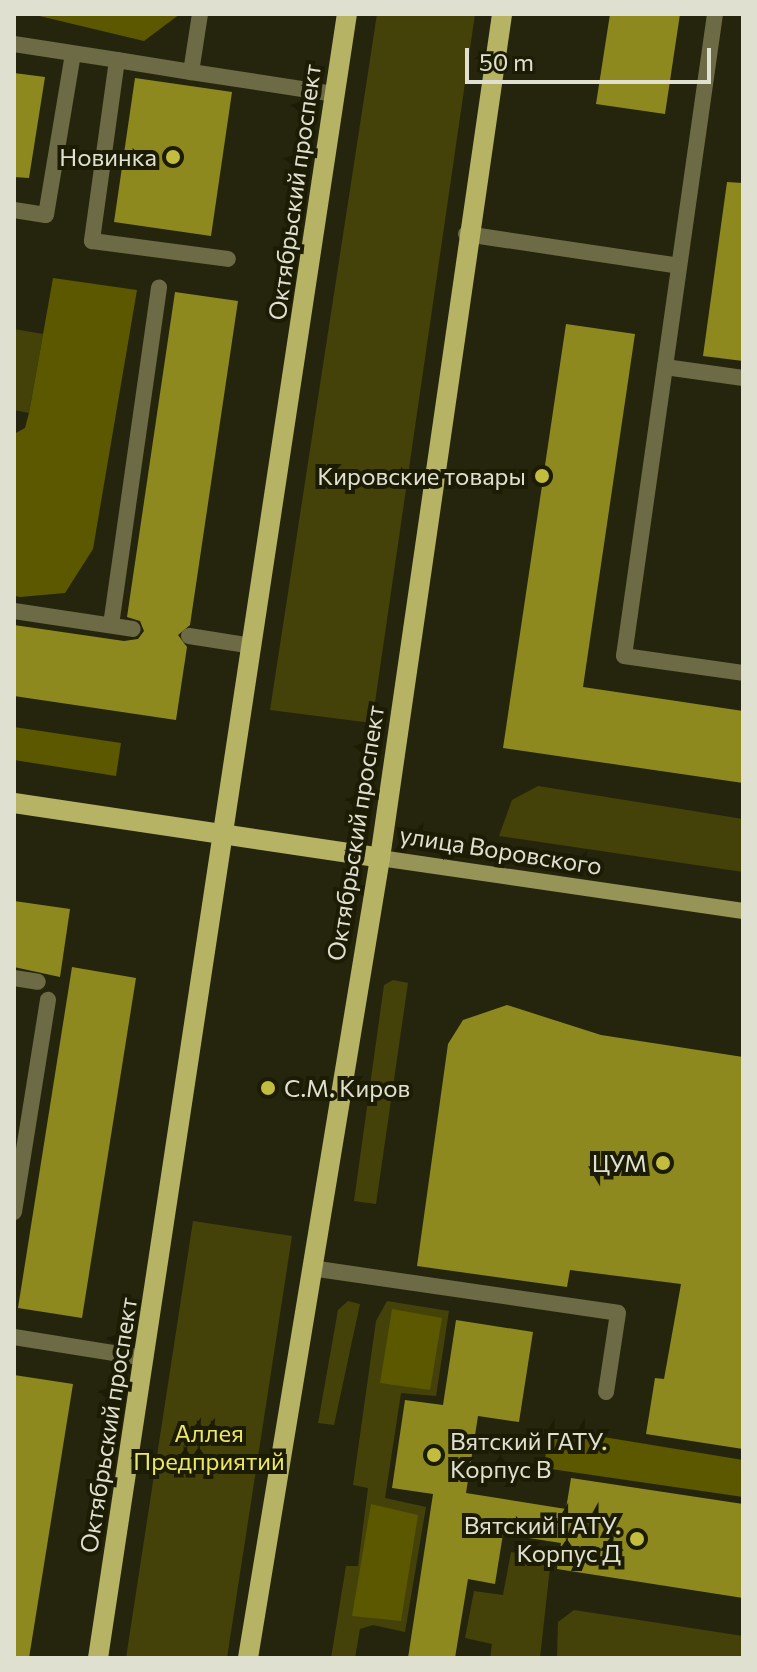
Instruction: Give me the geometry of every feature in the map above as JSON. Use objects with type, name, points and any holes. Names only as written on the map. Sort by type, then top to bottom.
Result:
[{"type":"main road","name":"Октябрьский проспект","points":[[98,1658],[347,14]]},
{"type":"main road","name":"Октябрьский проспект","points":[[248,1658],[380,858],[466,234],[502,14]]},
{"type":"main road","name":"улица Воровского","points":[[14,803],[743,911]]},
{"type":"lane","points":[[191,72],[200,14]]},
{"type":"lane","points":[[715,14],[624,656],[743,673]]},
{"type":"lane","points":[[14,44],[335,94]]},
{"type":"lane","points":[[14,210],[46,215],[73,54]]},
{"type":"lane","points":[[117,60],[92,241],[228,259]]},
{"type":"lane","points":[[466,234],[679,266]]},
{"type":"lane","points":[[111,625],[159,287]]},
{"type":"lane","points":[[665,367],[743,378]]},
{"type":"lane","points":[[14,611],[133,629]]},
{"type":"lane","points":[[189,636],[253,646]]},
{"type":"lane","points":[[14,978],[38,982]]},
{"type":"lane","points":[[14,1212],[48,1000]]},
{"type":"lane","points":[[311,1268],[618,1313],[606,1392]]},
{"type":"lane","points":[[14,1337],[145,1358]]},
{"type":"green space","points":[[377,14],[475,14],[372,723],[270,710]]},
{"type":"green space","points":[[14,329],[43,334],[29,413],[14,410]]},
{"type":"green space","points":[[538,786],[743,819],[743,872],[499,836],[512,800]]},
{"type":"green space","points":[[393,980],[408,983],[376,1204],[354,1201],[384,985]]},
{"type":"green space","name":"Аллея Предприятий","points":[[193,1221],[292,1236],[227,1658],[126,1658]]},
{"type":"green space","points":[[348,1301],[360,1304],[334,1425],[318,1423],[338,1310]]},
{"type":"green space","points":[[387,1301],[449,1311],[436,1396],[401,1393],[385,1498],[426,1507],[405,1632],[373,1625],[360,1629],[355,1658],[331,1658],[346,1566],[358,1566],[368,1488],[353,1485],[376,1321]]},
{"type":"green space","points":[[511,1552],[551,1558],[540,1658],[490,1658],[492,1644],[465,1638],[474,1591],[503,1595]]},
{"type":"green space","points":[[574,1610],[743,1636],[743,1658],[557,1658],[558,1622]]},
{"type":"shaded area","points":[[31,14],[180,14],[144,41]]},
{"type":"shaded area","points":[[53,278],[137,290],[93,549],[65,593],[20,597],[14,596],[14,434],[25,428],[29,413]]},
{"type":"shaded area","points":[[14,727],[121,743],[116,776],[14,760]]},
{"type":"shaded area","points":[[392,1309],[442,1318],[430,1390],[380,1383]]},
{"type":"shaded area","points":[[549,1428],[743,1460],[743,1497],[544,1468]]},
{"type":"shaded area","points":[[371,1504],[418,1515],[401,1621],[352,1616]]},
{"type":"building","points":[[610,14],[680,14],[665,114],[596,104]]},
{"type":"building","points":[[14,73],[45,77],[29,178],[14,177]]},
{"type":"building","name":"Новинка","points":[[135,78],[232,92],[211,236],[114,222]]},
{"type":"building","points":[[727,182],[743,183],[743,361],[703,356]]},
{"type":"building","points":[[175,292],[238,301],[190,625],[178,635],[187,647],[176,720],[14,696],[14,625],[124,641],[138,639],[144,631],[140,621],[127,617]]},
{"type":"building","points":[[566,324],[635,334],[583,687],[743,711],[743,783],[503,748]]},
{"type":"building","points":[[14,901],[70,909],[60,977],[14,967]]},
{"type":"building","points":[[72,967],[136,978],[82,1318],[18,1308]]},
{"type":"building","points":[[507,1005],[601,1035],[743,1057],[743,1449],[646,1434],[655,1378],[664,1379],[681,1284],[570,1270],[567,1287],[417,1266],[448,1044],[463,1020]]},
{"type":"building","points":[[456,1320],[533,1332],[519,1422],[478,1416],[466,1493],[566,1509],[571,1478],[743,1504],[743,1598],[557,1569],[561,1543],[503,1534],[495,1584],[468,1579],[455,1658],[408,1658],[433,1494],[392,1488],[405,1400],[443,1405]]},
{"type":"building","points":[[14,1375],[73,1384],[29,1658],[14,1658]]},
{"type":"place","name":"Новинка","points":[[173,157]]},
{"type":"place","name":"Кировские товары","points":[[542,476]]},
{"type":"place","name":"С.М. Киров","points":[[268,1088]]},
{"type":"place","name":"ЦУМ","points":[[663,1163]]},
{"type":"place","name":"Вятский ГАТУ. Корпус В","points":[[434,1455]]},
{"type":"place","name":"Вятский ГАТУ. Корпус Д","points":[[637,1539]]}]
